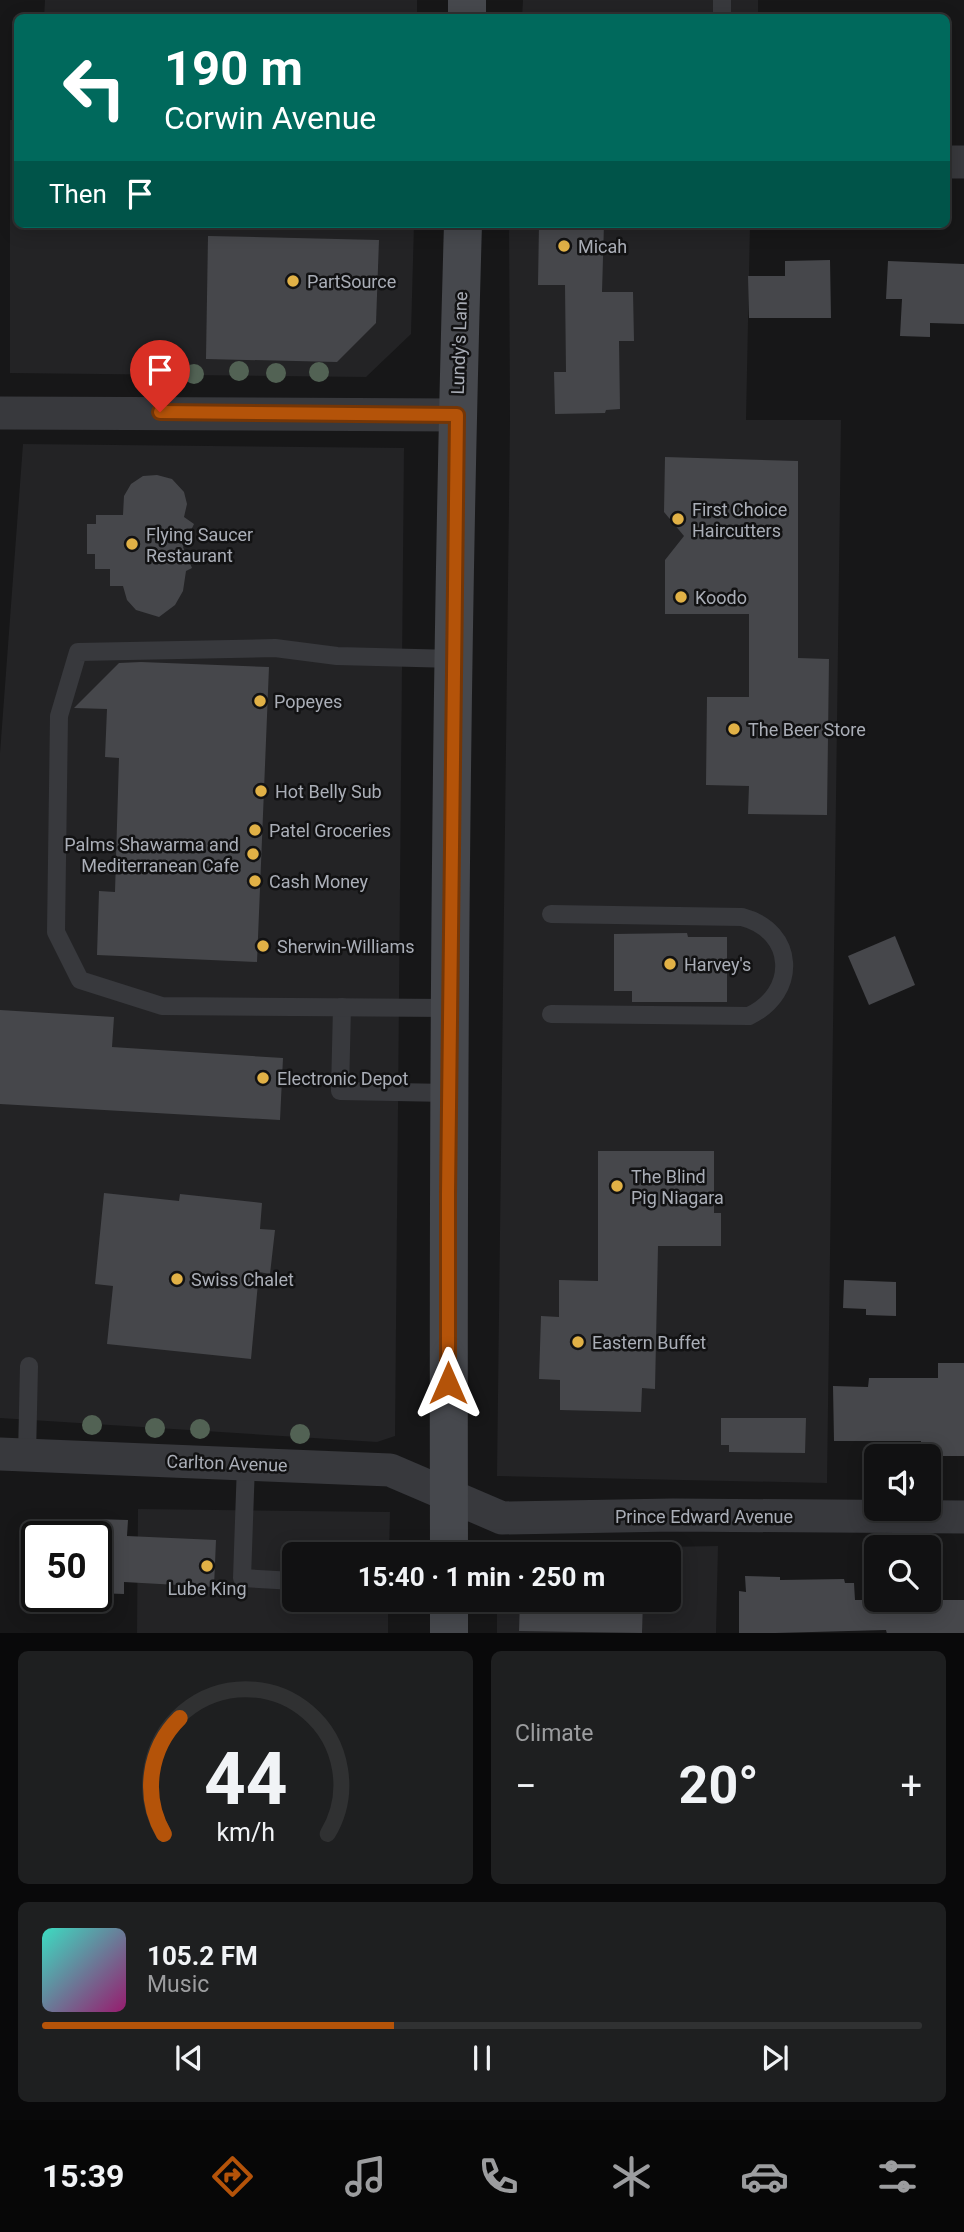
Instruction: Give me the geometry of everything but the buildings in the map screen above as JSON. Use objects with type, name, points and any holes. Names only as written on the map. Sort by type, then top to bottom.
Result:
[{"type":"main road","name":"Lundy's Lane","points":[[449,1542],[449,1093],[457,415],[463,228]]},
{"type":"main road","points":[[449,1612],[449,1633]]},
{"type":"street","points":[[0,413],[457,415]]},
{"type":"street","name":"Carlton Avenue","points":[[14,1454],[390,1470],[449,1495]]},
{"type":"street","name":"Prince Edward Avenue","points":[[449,1495],[502,1518],[673,1515],[964,1517]]},
{"type":"lane","points":[[450,1007],[162,1006],[80,980],[56,932],[59,716],[78,652],[275,648],[337,656],[455,659]]},
{"type":"lane","points":[[551,914],[742,917],[762,924],[775,936],[782,951],[784,970],[779,990],[773,998],[749,1016],[551,1014]]},
{"type":"lane","points":[[342,1007],[340,1091],[449,1093]]},
{"type":"lane","points":[[14,1454],[29,1366]]},
{"type":"lane","points":[[246,1464],[242,1578],[282,1580]]},
{"type":"shaded area","points":[[45,0],[417,0],[417,14],[44,14]]},
{"type":"shaded area","points":[[523,0],[758,0],[758,14],[522,14]]},
{"type":"shaded area","points":[[10,120],[14,120],[14,228],[414,228],[411,334],[366,377],[10,373]]},
{"type":"shaded area","points":[[509,228],[750,228],[746,420],[841,420],[827,1483],[497,1476],[510,420]]},
{"type":"shaded area","points":[[23,444],[404,448],[395,1436],[377,1442],[0,1418],[0,753]]},
{"type":"shaded area","points":[[138,1509],[390,1512],[389,1542],[282,1542],[282,1612],[388,1612],[388,1633],[137,1633]]},
{"type":"shaded area","points":[[718,1546],[716,1633],[497,1633],[497,1612],[681,1612],[681,1547]]},
{"type":"place","name":"Micah","points":[[564,246]]},
{"type":"place","name":"PartSource","points":[[293,281]]},
{"type":"place","name":"First Choice Haircutters","points":[[678,519]]},
{"type":"place","name":"Flying Saucer Restaurant","points":[[132,544]]},
{"type":"place","name":"Koodo","points":[[681,597]]},
{"type":"place","name":"Popeyes","points":[[260,701]]},
{"type":"place","name":"The Beer Store","points":[[734,729]]},
{"type":"place","name":"Hot Belly Sub","points":[[261,791]]},
{"type":"place","name":"Patel Groceries","points":[[255,830]]},
{"type":"place","name":"Palms Shawarma and Mediterranean Cafe","points":[[253,854]]},
{"type":"place","name":"Cash Money","points":[[255,881]]},
{"type":"place","name":"Sherwin-Williams","points":[[263,946]]},
{"type":"place","name":"Harvey's","points":[[670,964]]},
{"type":"place","name":"Electronic Depot","points":[[263,1078]]},
{"type":"place","name":"The Blind Pig Niagara","points":[[617,1186]]},
{"type":"place","name":"Swiss Chalet","points":[[177,1279]]},
{"type":"place","name":"Eastern Buffet","points":[[578,1342]]},
{"type":"place","name":"Lube King","points":[[207,1566]]},
{"type":"route","points":[[160,412],[457,415],[448,1383]]}]
